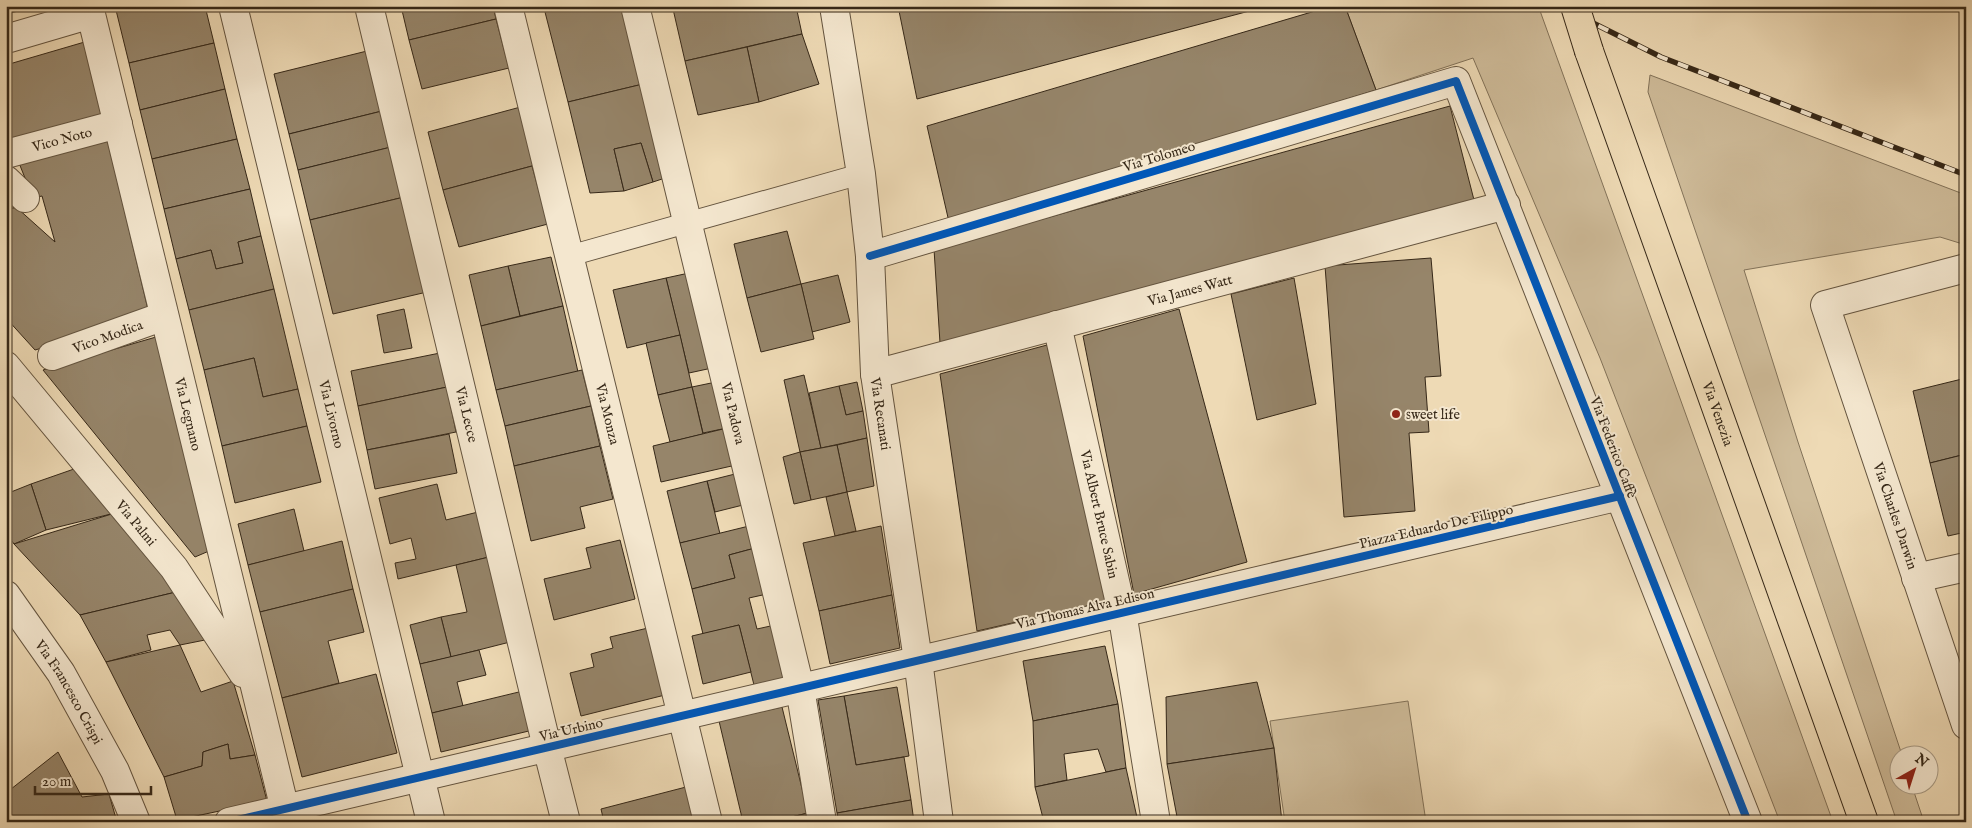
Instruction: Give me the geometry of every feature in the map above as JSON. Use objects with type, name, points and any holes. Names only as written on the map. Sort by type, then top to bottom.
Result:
[{"type":"main road","name":"Via Venezia","points":[[1575,6],[1589,51],[1864,822]]},
{"type":"street","name":"Via Livorno","points":[[233,6],[431,822]]},
{"type":"street","name":"Via Lecce","points":[[369,6],[546,747],[566,822]]},
{"type":"street","name":"Via Monza","points":[[508,6],[708,822]]},
{"type":"street","name":"Via Padova","points":[[635,6],[800,688],[822,822]]},
{"type":"street","name":"Via Recanati","points":[[834,6],[861,174],[870,256],[874,374],[918,660],[939,822]]},
{"type":"street","points":[[6,39],[90,10]]},
{"type":"street","name":"Via Legnano","points":[[90,10],[286,815]]},
{"type":"street","name":"Via Federico Caffè","points":[[1456,81],[1748,822]]},
{"type":"street","name":"Via Tolomeo","points":[[870,256],[1456,81]]},
{"type":"street","name":"Vico Noto","points":[[6,154],[118,124]]},
{"type":"street","name":"Via James Watt","points":[[874,374],[1506,205]]},
{"type":"street","name":"Via Charles Darwin","points":[[1965,722],[1825,305],[1966,268]]},
{"type":"street","name":"Vico Modica","points":[[52,356],[164,316]]},
{"type":"street","name":"Via Albert Bruce Sabin","points":[[1057,325],[1122,612],[1156,822]]},
{"type":"street","name":"Via Palmi","points":[[6,366],[174,568],[254,689]]},
{"type":"street","name":"Piazza Eduardo De Filippo","points":[[1257,581],[1620,496]]},
{"type":"street","points":[[1916,578],[1966,567]]},
{"type":"street","name":"Via Thomas Alva Edison","points":[[918,660],[1257,581]]},
{"type":"street","name":"Via Francesco Crispi","points":[[6,595],[61,673],[115,771],[136,822]]},
{"type":"street","name":"Via Urbino","points":[[229,822],[286,815],[420,777],[918,660]]},
{"type":"lane","points":[[569,256],[861,174]]},
{"type":"shaded area","points":[[1345,6],[1535,6],[1539,8],[1833,822],[1780,822],[1600,358],[1473,58],[1376,90]]},
{"type":"shaded area","points":[[1650,75],[1966,195],[1966,245],[1940,237],[1744,270],[1798,442],[1899,746],[1890,746],[1890,796],[1915,796],[1924,822],[1897,822],[1648,92]]},
{"type":"shaded area","points":[[1408,701],[1426,822],[1285,822],[1270,721]]},
{"type":"building","points":[[6,6],[39,6],[6,14]]},
{"type":"building","points":[[115,6],[205,6],[214,43],[129,63]]},
{"type":"building","points":[[401,6],[493,6],[496,19],[409,40]]},
{"type":"building","points":[[544,6],[568,6],[545,12]]},
{"type":"building","points":[[568,6],[624,6],[643,84],[568,102],[545,12]]},
{"type":"building","points":[[685,6],[796,6],[802,34],[685,61],[673,9]]},
{"type":"building","points":[[898,6],[1256,6],[1257,9],[917,99]]},
{"type":"building","points":[[1332,6],[1345,6],[1376,90],[949,222],[927,126]]},
{"type":"building","points":[[496,19],[509,68],[422,89],[409,40]]},
{"type":"building","points":[[802,34],[819,84],[759,102],[747,47]]},
{"type":"building","points":[[88,41],[108,119],[6,145],[6,65]]},
{"type":"building","points":[[214,43],[225,89],[140,110],[129,63]]},
{"type":"building","points":[[747,47],[759,102],[698,115],[685,61]]},
{"type":"building","points":[[367,51],[382,111],[289,134],[274,74]]},
{"type":"building","points":[[643,84],[668,177],[653,182],[641,143],[614,149],[624,191],[590,193],[568,102]]},
{"type":"building","points":[[225,89],[237,139],[152,159],[140,110]]},
{"type":"building","points":[[528,105],[543,163],[443,190],[428,132]]},
{"type":"building","points":[[1450,106],[1474,200],[940,343],[934,249]]},
{"type":"building","points":[[382,111],[391,147],[298,170],[289,134]]},
{"type":"building","points":[[107,136],[150,318],[35,350],[6,318],[6,210],[16,207],[55,242],[42,196],[33,198],[19,163]]},
{"type":"building","points":[[237,139],[250,189],[164,209],[152,159]]},
{"type":"building","points":[[641,143],[653,182],[624,191],[614,149]]},
{"type":"building","points":[[391,147],[404,197],[310,220],[298,170]]},
{"type":"building","points":[[532,166],[548,224],[459,247],[443,190]]},
{"type":"building","points":[[250,189],[261,236],[238,242],[243,263],[216,269],[211,250],[176,259],[164,209]]},
{"type":"building","points":[[6,197],[16,207],[6,210]]},
{"type":"building","points":[[404,197],[427,292],[333,314],[310,220]]},
{"type":"building","points":[[787,231],[801,284],[747,298],[734,244]]},
{"type":"building","points":[[261,236],[274,289],[189,310],[176,259],[211,250],[216,269],[243,263],[238,242]]},
{"type":"building","points":[[551,257],[563,306],[520,316],[508,266]]},
{"type":"building","points":[[1431,258],[1441,376],[1425,377],[1429,432],[1409,433],[1415,511],[1344,517],[1325,266]]},
{"type":"building","points":[[508,266],[520,316],[481,326],[469,275]]},
{"type":"building","points":[[689,273],[712,368],[689,373],[666,278]]},
{"type":"building","points":[[838,275],[850,322],[812,332],[801,284]]},
{"type":"building","points":[[666,278],[680,335],[627,348],[613,290]]},
{"type":"building","points":[[1294,278],[1316,404],[1257,420],[1231,294]]},
{"type":"building","points":[[801,284],[814,339],[761,352],[747,298]]},
{"type":"building","points":[[274,289],[298,389],[263,397],[254,358],[204,370],[189,310]]},
{"type":"building","points":[[563,306],[578,372],[496,390],[481,326]]},
{"type":"building","points":[[404,309],[412,348],[384,353],[377,315]]},
{"type":"building","points":[[1179,309],[1247,562],[1134,594],[1083,336]]},
{"type":"building","points":[[680,335],[692,387],[658,395],[646,343]]},
{"type":"building","points":[[156,337],[209,551],[195,557],[43,370]]},
{"type":"building","points":[[1047,345],[1109,601],[977,631],[940,374]]},
{"type":"building","points":[[440,353],[447,387],[358,406],[351,371]]},
{"type":"building","points":[[254,358],[263,397],[298,389],[307,426],[222,446],[204,370]]},
{"type":"building","points":[[582,370],[591,406],[505,426],[496,390]]},
{"type":"building","points":[[804,375],[821,448],[800,452],[784,380]]},
{"type":"building","points":[[1966,378],[1966,454],[1930,463],[1913,391]]},
{"type":"building","points":[[716,382],[727,428],[703,433],[692,387]]},
{"type":"building","points":[[857,382],[863,411],[846,415],[839,386]]},
{"type":"building","points":[[839,386],[846,415],[863,411],[867,438],[821,448],[809,393]]},
{"type":"building","points":[[447,387],[456,432],[367,450],[358,406]]},
{"type":"building","points":[[692,387],[703,434],[670,442],[658,395]]},
{"type":"building","points":[[591,406],[600,446],[514,466],[505,426]]},
{"type":"building","points":[[307,426],[321,482],[235,503],[222,446]]},
{"type":"building","points":[[727,428],[736,465],[661,482],[653,446]]},
{"type":"building","points":[[449,434],[457,473],[375,489],[367,450]]},
{"type":"building","points":[[867,438],[874,486],[847,492],[837,445]]},
{"type":"building","points":[[837,445],[847,492],[811,500],[800,452]]},
{"type":"building","points":[[600,446],[613,499],[580,507],[585,528],[531,541],[514,466]]},
{"type":"building","points":[[800,452],[811,500],[794,504],[783,457]]},
{"type":"building","points":[[1966,454],[1966,532],[1948,536],[1930,463]]},
{"type":"building","points":[[74,469],[115,513],[46,530],[31,484]]},
{"type":"building","points":[[735,474],[743,505],[715,512],[707,481]]},
{"type":"building","points":[[707,481],[720,534],[680,543],[667,491]]},
{"type":"building","points":[[31,484],[46,530],[14,544],[6,533],[6,494]]},
{"type":"building","points":[[437,484],[446,520],[478,512],[489,557],[398,579],[395,563],[416,559],[411,538],[390,544],[379,498]]},
{"type":"building","points":[[847,492],[856,531],[835,536],[826,497]]},
{"type":"building","points":[[294,509],[304,551],[248,565],[238,524]]},
{"type":"building","points":[[115,513],[176,592],[80,615],[14,544]]},
{"type":"building","points":[[749,526],[755,548],[729,555],[735,578],[692,589],[680,543]]},
{"type":"building","points":[[881,526],[892,595],[819,611],[803,543]]},
{"type":"building","points":[[620,540],[635,599],[554,620],[544,579],[591,568],[586,548]]},
{"type":"building","points":[[342,541],[353,589],[260,612],[248,565]]},
{"type":"building","points":[[755,548],[767,594],[749,598],[757,629],[775,625],[788,680],[755,689],[739,625],[703,634],[692,589],[735,578],[729,555]]},
{"type":"building","points":[[489,557],[510,642],[451,657],[441,617],[467,612],[456,565]]},
{"type":"building","points":[[353,589],[364,632],[328,641],[339,683],[282,698],[260,612]]},
{"type":"building","points":[[176,592],[210,639],[180,645],[170,630],[147,635],[151,650],[106,662],[80,615]]},
{"type":"building","points":[[892,595],[900,648],[830,664],[819,611]]},
{"type":"building","points":[[441,617],[451,657],[420,664],[410,625]]},
{"type":"building","points":[[739,625],[751,672],[703,684],[692,636]]},
{"type":"building","points":[[648,628],[665,695],[581,716],[570,673],[594,667],[591,654],[613,648],[610,637]]},
{"type":"building","points":[[180,645],[201,692],[233,681],[255,755],[230,759],[228,744],[203,752],[202,766],[164,777],[106,662]]},
{"type":"building","points":[[1105,646],[1118,704],[1033,721],[1023,661]]},
{"type":"building","points":[[479,650],[486,675],[457,682],[463,706],[432,713],[420,664]]},
{"type":"building","points":[[376,674],[397,753],[302,777],[282,698]]},
{"type":"building","points":[[1257,682],[1274,748],[1167,764],[1166,697]]},
{"type":"building","points":[[897,687],[909,756],[856,765],[844,696]]},
{"type":"building","points":[[523,691],[533,730],[441,752],[432,713]]},
{"type":"building","points":[[844,696],[856,765],[904,757],[911,800],[837,813],[818,700]]},
{"type":"building","points":[[1118,704],[1126,768],[1106,772],[1098,749],[1064,754],[1067,780],[1035,787],[1033,721]]},
{"type":"building","points":[[782,707],[808,813],[771,822],[743,822],[719,721]]},
{"type":"building","points":[[228,744],[230,759],[255,755],[267,801],[177,820],[164,777],[202,766],[203,752]]},
{"type":"building","points":[[1274,748],[1282,822],[1178,822],[1167,764]]},
{"type":"building","points":[[58,752],[82,797],[109,794],[117,822],[6,822],[6,793]]},
{"type":"building","points":[[1126,768],[1138,822],[1044,822],[1035,787]]},
{"type":"building","points":[[686,787],[695,822],[604,822],[601,809]]},
{"type":"building","points":[[911,800],[914,822],[839,822],[837,813]]},
{"type":"building","points":[[808,813],[810,822],[771,822]]},
{"type":"building","points":[[553,816],[555,822],[529,822]]},
{"type":"railway","points":[[1559,6],[1661,57],[1966,175]]},
{"type":"cycle path","points":[[870,256],[1456,81],[1748,822]]},
{"type":"cycle path","points":[[229,822],[1620,496]]},
{"type":"place","name":"sweet life","points":[[1396,414]]}]
